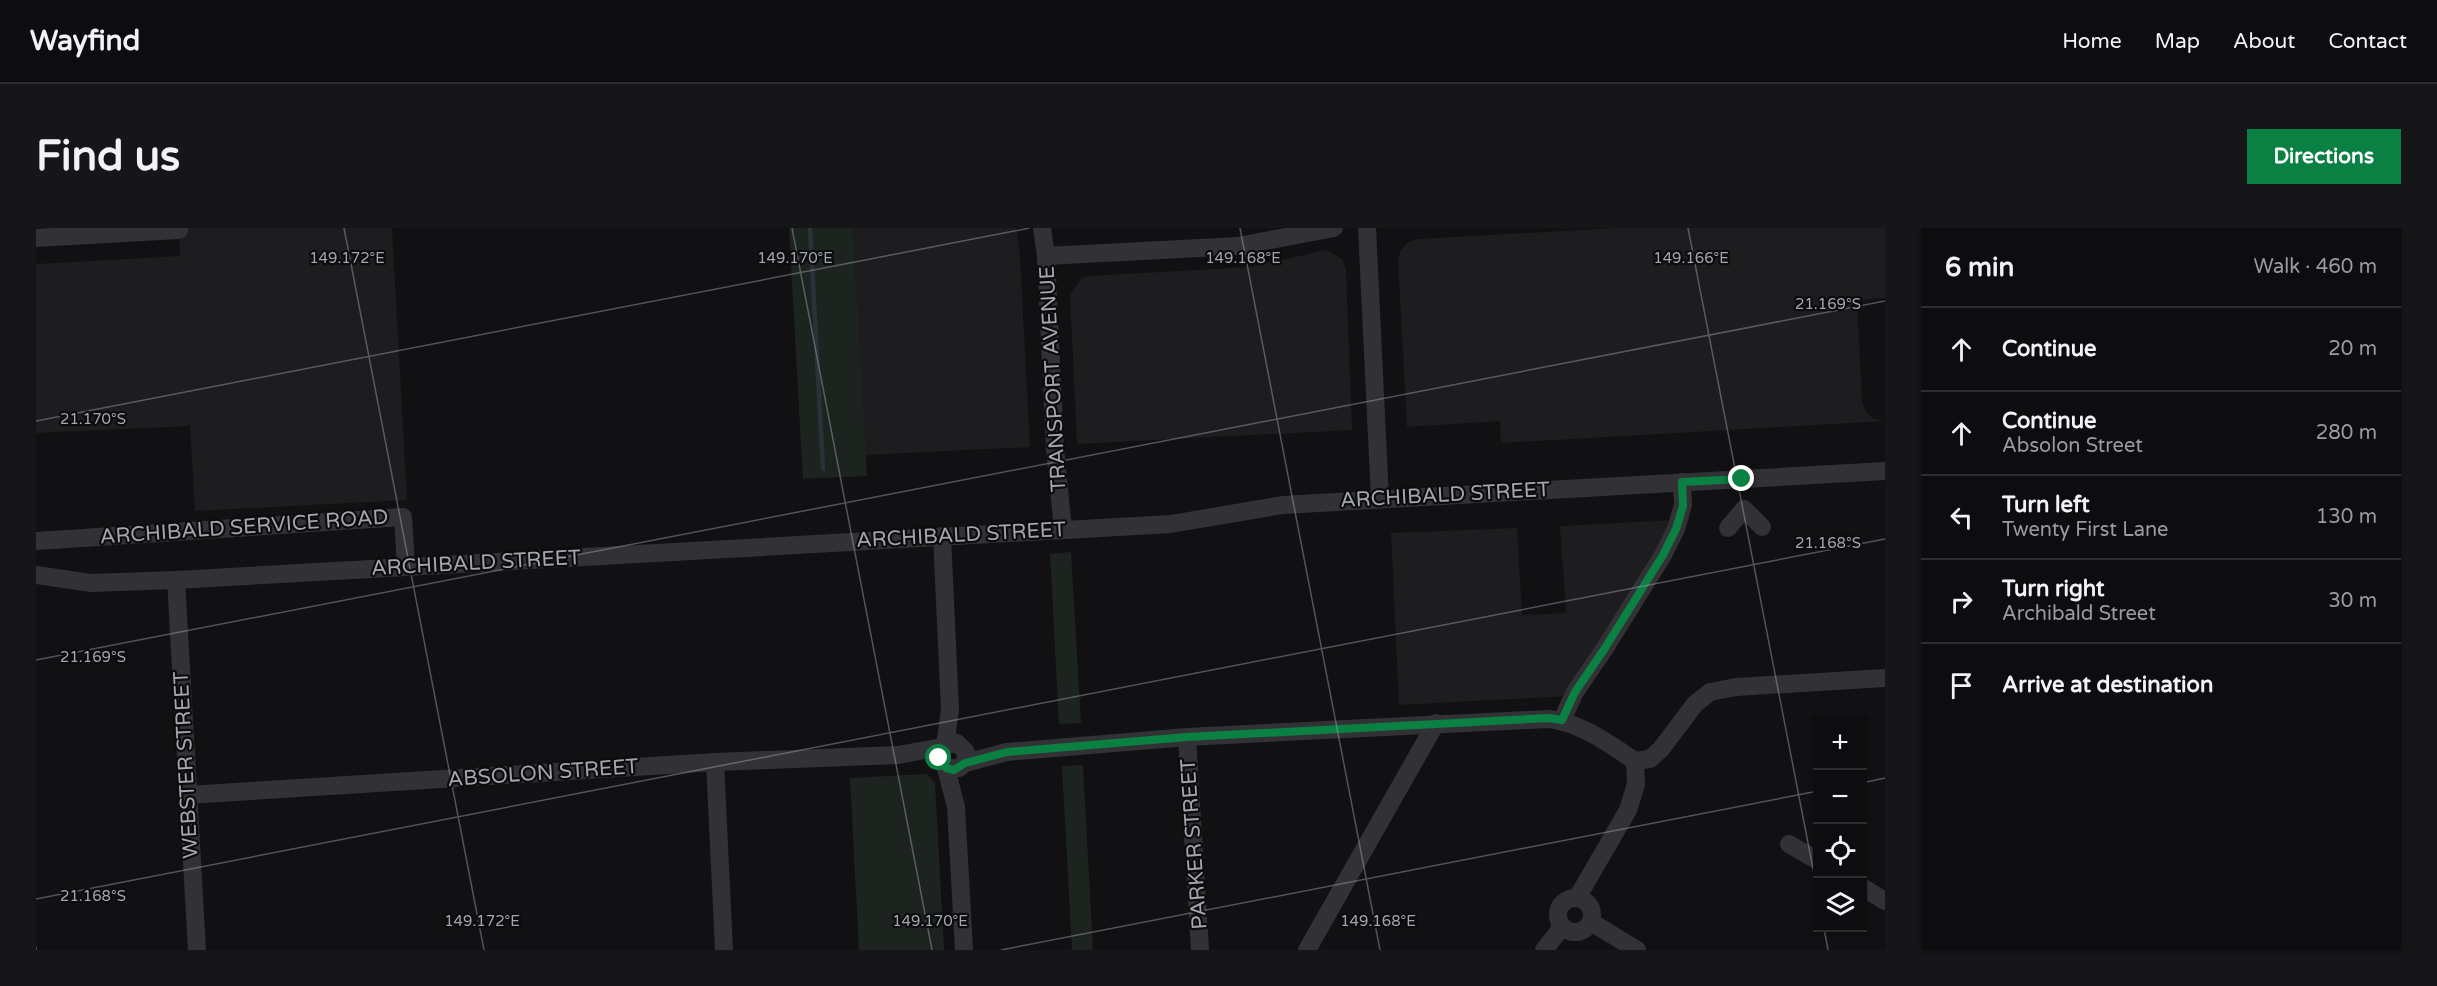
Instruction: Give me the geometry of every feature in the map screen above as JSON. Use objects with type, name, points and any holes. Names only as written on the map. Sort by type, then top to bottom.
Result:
[{"type":"street","name":"TRANSPORT AVENUE","points":[[1042,228],[1046,256],[1055,448],[1063,530]]},
{"type":"street","points":[[1046,256],[1238,246],[1334,228]]},
{"type":"street","points":[[1367,228],[1380,499]]},
{"type":"street","points":[[36,238],[179,230]]},
{"type":"street","name":"ARCHIBALD STREET","points":[[36,576],[91,583],[176,580],[1171,524],[1283,505],[1885,471]]},
{"type":"street","points":[[1742,479],[1744,509],[1762,527]]},
{"type":"street","points":[[1562,720],[1575,692],[1663,555],[1676,529],[1683,506],[1682,482]]},
{"type":"street","points":[[1728,528],[1744,509]]},
{"type":"street","name":"ARCHIBALD SERVICE ROAD","points":[[36,541],[403,517],[406,567]]},
{"type":"street","points":[[942,536],[964,950]]},
{"type":"street","name":"WEBSTER STREET","points":[[176,580],[197,950]]},
{"type":"street","points":[[1577,898],[1628,810],[1636,784],[1635,761],[1650,759],[1661,749],[1695,704],[1710,692],[1736,687],[1885,678]]},
{"type":"street","name":"ABSOLON STREET","points":[[187,795],[715,762],[1007,752],[1187,737],[1548,718],[1579,726],[1635,761]]},
{"type":"street","points":[[1307,950],[1436,723]]},
{"type":"street","name":"PARKER STREET","points":[[1187,737],[1200,950]]},
{"type":"street","points":[[715,762],[724,950]]},
{"type":"street","points":[[1789,844],[1813,857]]},
{"type":"street","points":[[1867,890],[1885,901]]},
{"type":"street","points":[[1577,898],[1583,900],[1591,908],[1591,922],[1581,932],[1574,933],[1562,927],[1558,920],[1560,906],[1565,900],[1577,898]]},
{"type":"street","points":[[1591,922],[1637,950]]},
{"type":"street","points":[[1544,950],[1562,927]]},
{"type":"shaded area","points":[[179,228],[392,228],[407,500],[195,511],[190,426],[36,433],[36,264],[180,256]]},
{"type":"shaded area","points":[[789,228],[853,228],[867,476],[803,479]]},
{"type":"shaded area","points":[[853,228],[1016,228],[1020,256],[1030,447],[865,455]]},
{"type":"shaded area","points":[[1617,228],[1885,228],[1885,298],[1857,300],[1862,401],[1866,412],[1874,419],[1885,421],[1501,443],[1500,421],[1407,427],[1398,261],[1400,251],[1408,242],[1418,239]]},
{"type":"shaded area","points":[[1326,250],[1342,259],[1346,269],[1352,430],[1077,444],[1070,295],[1082,278],[1251,267]]},
{"type":"shaded area","points":[[1676,520],[1570,696],[1399,705],[1391,533],[1517,528],[1522,615],[1566,613],[1560,526]]},
{"type":"shaded area","points":[[1071,552],[1081,723],[1059,724],[1050,554]]},
{"type":"shaded area","points":[[1083,765],[1093,950],[1072,950],[1062,766]]},
{"type":"shaded area","points":[[926,774],[935,782],[944,950],[859,950],[850,778]]},
{"type":"waterway","points":[[810,228],[823,469]]},
{"type":"route","points":[[939,758],[941,764],[954,770],[965,763],[1007,752],[1187,737],[1436,723],[1548,718],[1562,720],[1575,692],[1663,555],[1676,529],[1683,506],[1682,482],[1742,479]]}]
